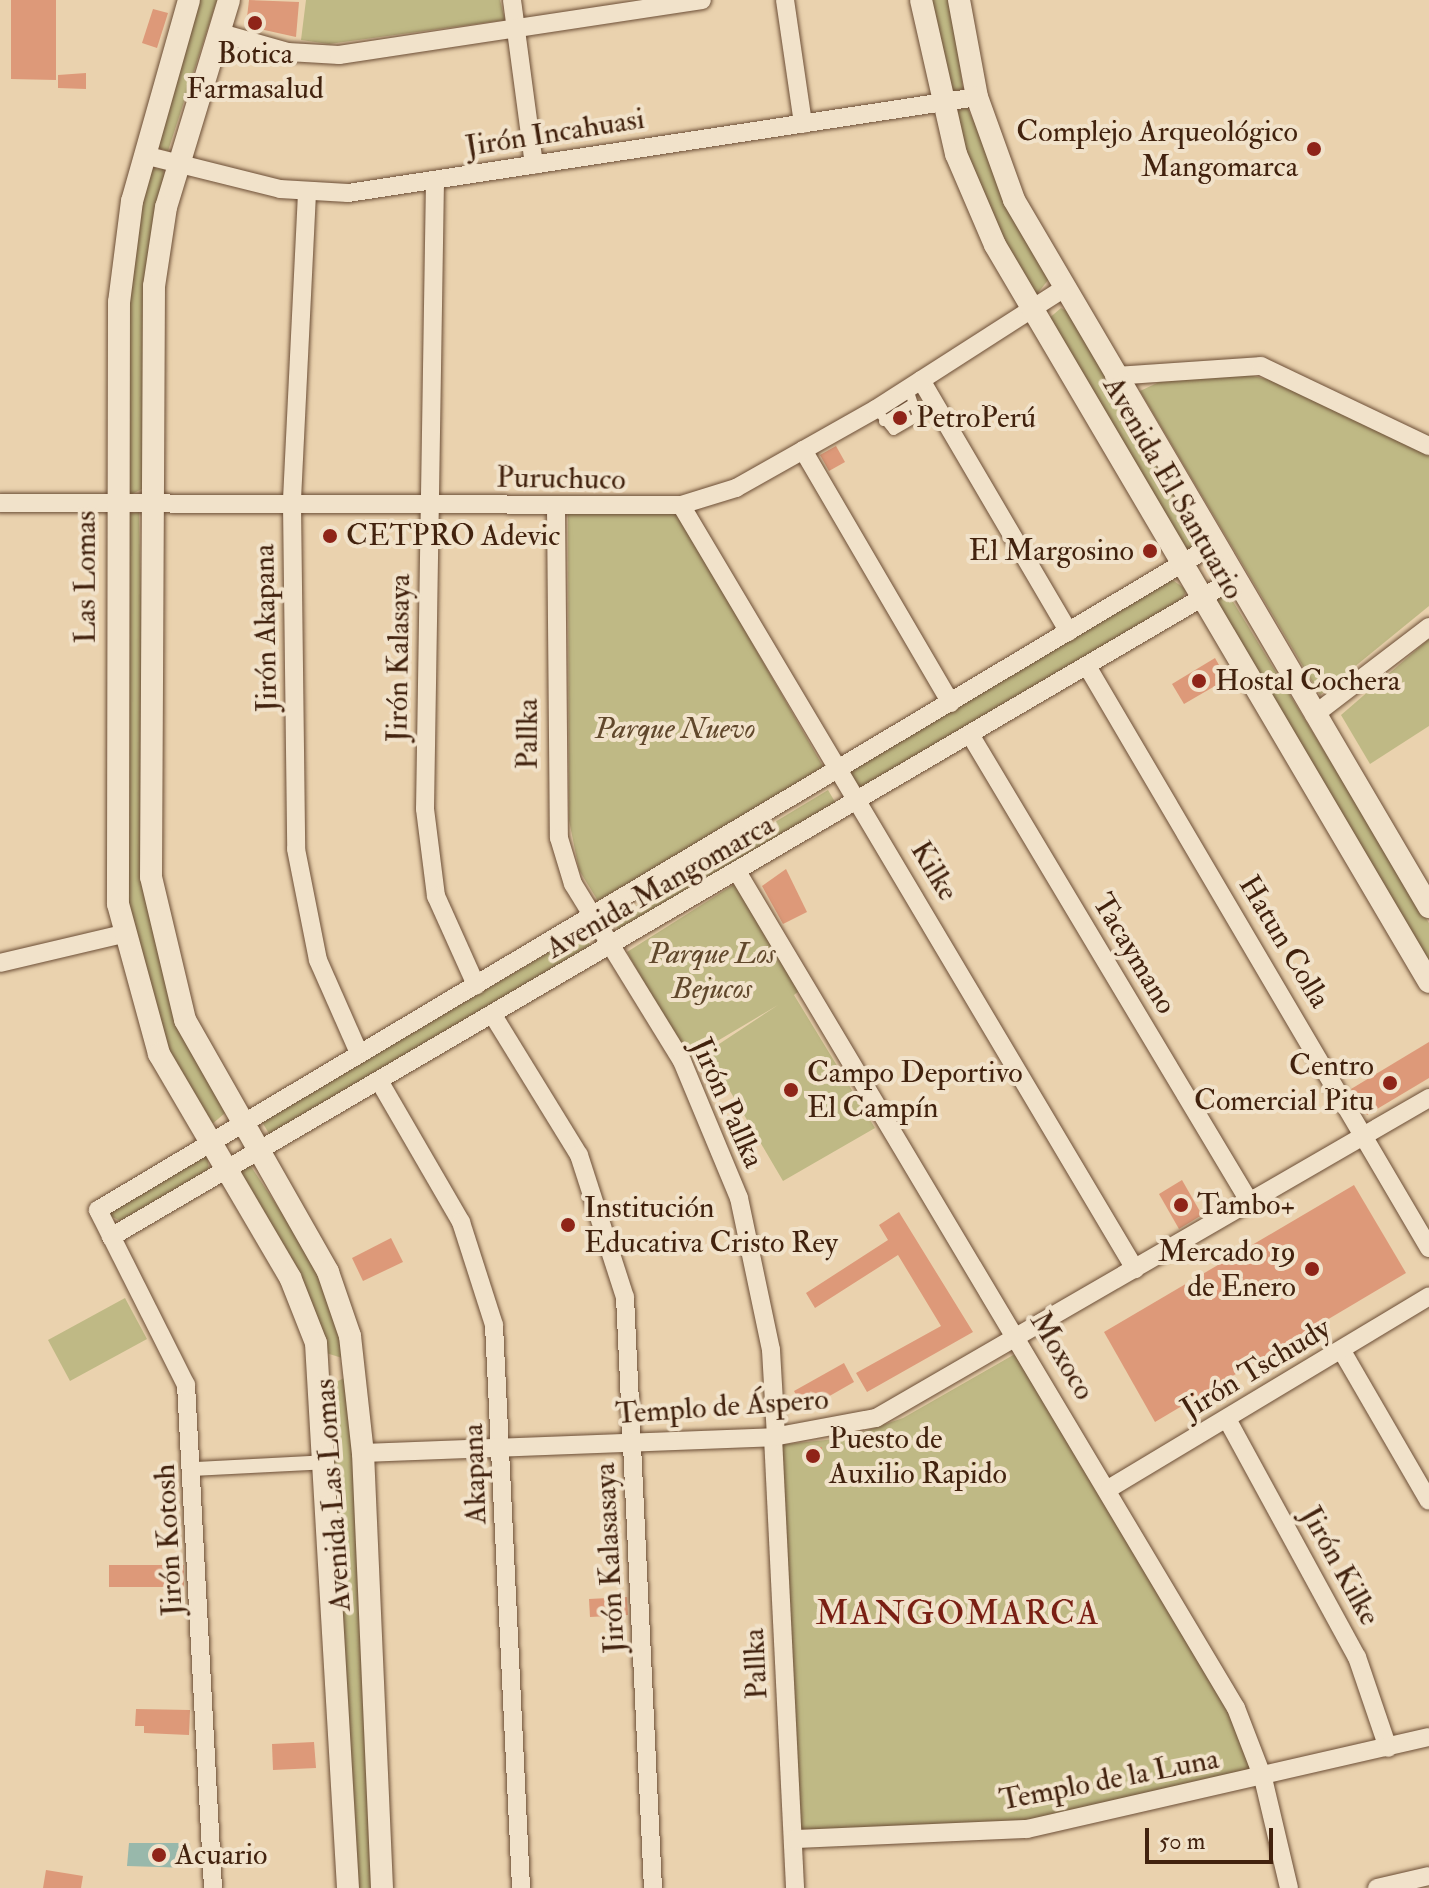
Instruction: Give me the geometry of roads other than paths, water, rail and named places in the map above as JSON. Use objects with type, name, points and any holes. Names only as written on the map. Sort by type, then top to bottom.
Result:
[{"type":"street","name":"Las Lomas","points":[[189,0],[144,155],[119,302],[114,824],[123,934],[159,1054],[210,1144]]},
{"type":"street","points":[[229,0],[224,34],[180,164],[154,286],[150,503],[151,877],[185,1020],[243,1125]]},
{"type":"street","points":[[512,0],[534,165]]},
{"type":"street","points":[[224,34],[312,56],[517,29],[651,4],[702,0]]},
{"type":"street","points":[[785,0],[803,124]]},
{"type":"street","name":"Avenida El Santuario","points":[[921,0],[941,103],[977,209],[1429,982]]},
{"type":"street","name":"Avenida El Santuario","points":[[959,0],[977,97],[1014,200],[1213,545],[1428,902]]},
{"type":"street","name":"Jirón Incahuasi","points":[[144,155],[307,193],[435,180],[977,97]]},
{"type":"street","name":"Jirón Kalasaya","points":[[435,180],[429,868],[476,985]]},
{"type":"street","name":"Jirón Akapana","points":[[307,193],[292,504],[301,888],[318,960],[359,1053]]},
{"type":"street","name":"Puruchuco","points":[[0,503],[681,505],[736,488],[803,450],[880,415],[1032,307],[1063,289]]},
{"type":"street","points":[[1114,376],[1261,366],[1429,446]]},
{"type":"street","points":[[913,391],[937,408],[1069,632]]},
{"type":"street","points":[[803,450],[951,703]]},
{"type":"street","name":"Kilke","points":[[681,505],[841,769],[1135,1269]]},
{"type":"street","name":"Pallka","points":[[556,507],[559,838],[573,884],[613,947]]},
{"type":"street","name":"Avenida Mangomarca","points":[[98,1210],[359,1053],[594,917],[1213,545]]},
{"type":"street","name":"Avenida Mangomarca","points":[[111,1237],[381,1084],[1234,579]]},
{"type":"street","points":[[1314,715],[1429,627]]},
{"type":"street","name":"Hatun Colla","points":[[1087,666],[1429,1248]]},
{"type":"street","name":"Tacaymano","points":[[971,736],[1249,1201]]},
{"type":"street","name":"Moxoco","points":[[738,873],[1110,1488],[1236,1708],[1263,1778],[1289,1888]]},
{"type":"street","points":[[0,963],[123,934]]},
{"type":"street","name":"Jirón Pallka","points":[[613,947],[682,1061],[739,1198],[765,1309],[775,1437]]},
{"type":"street","name":"Jirón Kalasasaya","points":[[494,1017],[579,1155],[625,1297],[653,1888]]},
{"type":"street","name":"Akapana","points":[[381,1084],[437,1174],[479,1269],[494,1325],[521,1888]]},
{"type":"street","name":"Templo de Áspero","points":[[363,1453],[775,1437],[876,1418],[1429,1098]]},
{"type":"street","name":"Avenida Las Lomas","points":[[243,1125],[328,1272],[355,1366],[363,1453],[382,1888]]},
{"type":"street","name":"Avenida Las Lomas","points":[[210,1144],[296,1289],[322,1371],[348,1888]]},
{"type":"street","name":"Jirón Kotosh","points":[[98,1210],[186,1385],[194,1469],[213,1888]]},
{"type":"street","name":"Jirón Tschudy","points":[[1110,1488],[1429,1296]]},
{"type":"street","points":[[1342,1351],[1429,1501]]},
{"type":"street","points":[[322,1371],[355,1366]]},
{"type":"street","name":"Jirón Kilke","points":[[1227,1419],[1357,1657],[1388,1748]]},
{"type":"street","name":"Pallka","points":[[775,1437],[795,1888]]},
{"type":"street","points":[[194,1469],[327,1462]]},
{"type":"street","name":"Templo de la Luna","points":[[794,1839],[1027,1829],[1263,1778],[1429,1737]]},
{"type":"street","points":[[1377,1888],[1429,1876]]},
{"type":"lane","points":[[913,391],[917,416]]},
{"type":"lane","points":[[880,415],[893,430],[937,408]]},
{"type":"place","name":"Botica Farmasalud","points":[[255,23]]},
{"type":"place","name":"Complejo Arqueológico Mangomarca","points":[[1314,149]]},
{"type":"place","name":"PetroPerú","points":[[900,418]]},
{"type":"place","name":"CETPRO Adevic","points":[[330,536]]},
{"type":"place","name":"El Margosino","points":[[1150,551]]},
{"type":"place","name":"Hostal Cochera","points":[[1199,681]]},
{"type":"place","name":"Centro Comercial Pitu","points":[[1390,1083]]},
{"type":"place","name":"Campo Deportivo El Campín","points":[[791,1090]]},
{"type":"place","name":"Tambo+","points":[[1181,1205]]},
{"type":"place","name":"Institución Educativa Cristo Rey","points":[[568,1225]]},
{"type":"place","name":"Mercado 19 de Enero","points":[[1312,1269]]},
{"type":"place","name":"Puesto de Auxilio Rapido","points":[[813,1456]]},
{"type":"place","name":"Acuario","points":[[159,1855]]},
{"type":"district","name":"MANGOMARCA","points":[[958,1614]]},
{"type":"park label","name":"Parque Nuevo","points":[[675,729]]},
{"type":"park label","name":"Parque Los Bejucos","points":[[712,971]]}]
